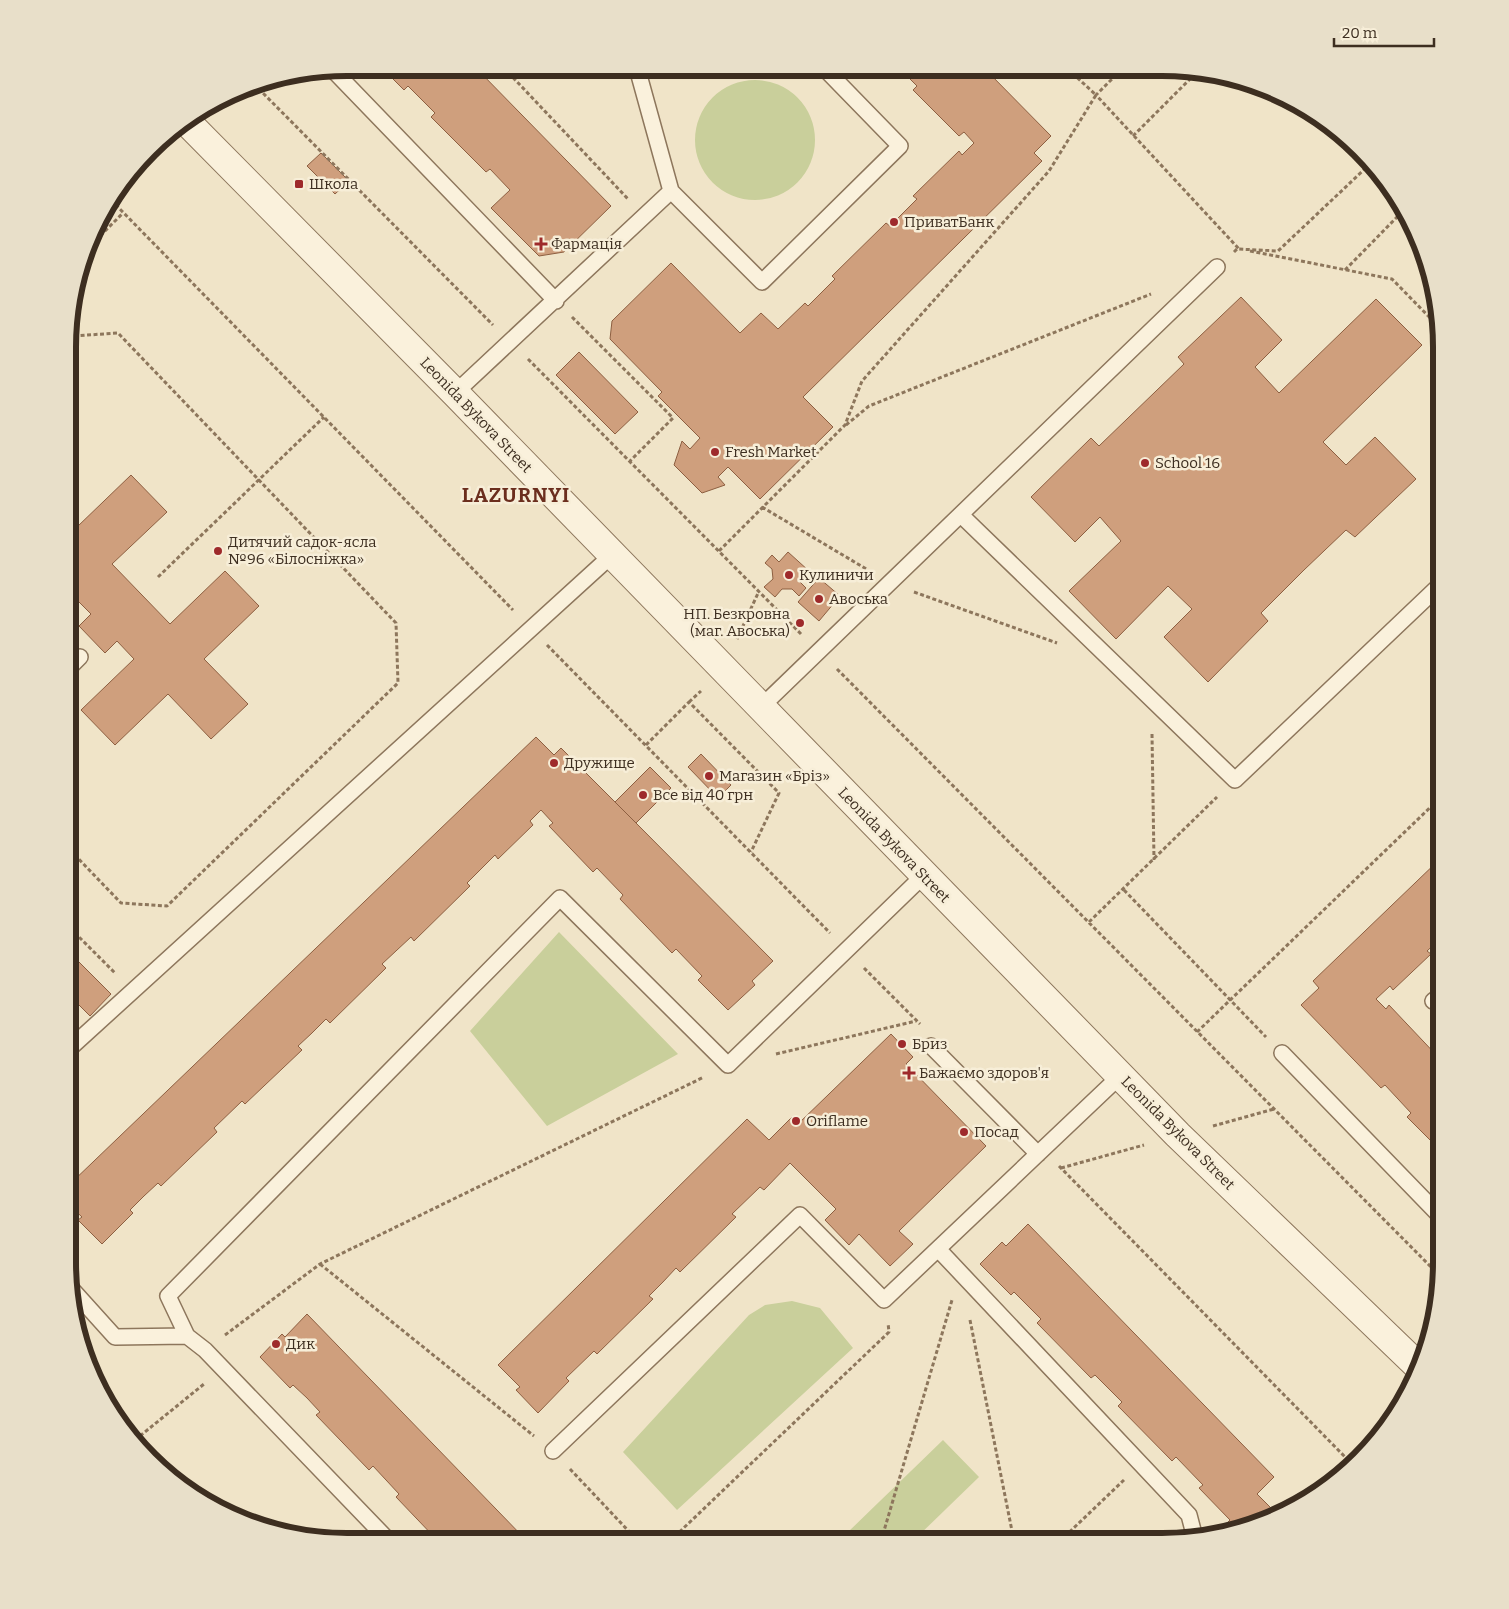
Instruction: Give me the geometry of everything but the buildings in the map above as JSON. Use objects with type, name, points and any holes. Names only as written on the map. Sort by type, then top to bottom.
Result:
[{"type":"street","name":"Leonida Bykova Street","points":[[191,126],[455,393],[1185,1142],[1413,1361]]},
{"type":"lane","points":[[339,76],[556,301]]},
{"type":"lane","points":[[639,76],[671,190],[762,282],[900,146],[832,76]]},
{"type":"lane","points":[[455,393],[556,301],[671,190]]},
{"type":"lane","points":[[760,708],[1217,267]]},
{"type":"lane","points":[[961,515],[1235,780],[1433,592]]},
{"type":"lane","points":[[76,1043],[612,555]]},
{"type":"lane","points":[[381,1533],[223,1368],[187,1336],[168,1296],[560,898],[728,1065],[924,876]]},
{"type":"lane","points":[[931,1046],[1041,1152]]},
{"type":"lane","points":[[1282,1054],[1433,1209]]},
{"type":"lane","points":[[553,1451],[800,1215],[884,1300],[1120,1076]]},
{"type":"lane","points":[[938,1250],[1189,1515],[1193,1530]]},
{"type":"lane","points":[[79,1297],[115,1337],[187,1336]]},
{"type":"path","points":[[512,76],[644,216]]},
{"type":"path","points":[[1075,76],[1096,95],[1237,249],[1392,279],[1431,319]]},
{"type":"path","points":[[845,425],[862,381],[1049,172],[1096,95],[1115,76]]},
{"type":"path","points":[[1133,136],[1191,78]]},
{"type":"path","points":[[261,91],[1433,1269]]},
{"type":"path","points":[[1237,249],[1278,251],[1365,169]]},
{"type":"path","points":[[117,206],[924,1028]]},
{"type":"path","points":[[101,235],[123,213]]},
{"type":"path","points":[[1345,270],[1398,216]]},
{"type":"path","points":[[718,551],[845,425],[869,406],[1153,293]]},
{"type":"path","points":[[556,301],[673,418],[630,462]]},
{"type":"path","points":[[76,856],[121,903],[167,906],[398,683],[396,623],[118,333],[77,336]]},
{"type":"path","points":[[158,577],[324,417]]},
{"type":"path","points":[[762,507],[889,583],[1062,645]]},
{"type":"path","points":[[1151,698],[1154,860]]},
{"type":"path","points":[[646,745],[689,702],[778,794],[751,852]]},
{"type":"path","points":[[1089,922],[1235,780]]},
{"type":"path","points":[[1197,1032],[1433,805]]},
{"type":"path","points":[[1124,890],[1282,1054]]},
{"type":"path","points":[[76,934],[133,991]]},
{"type":"path","points":[[775,1054],[917,1021]]},
{"type":"path","points":[[205,1350],[320,1264],[728,1065]]},
{"type":"path","points":[[1041,1152],[1347,1459]]},
{"type":"path","points":[[320,1264],[553,1451],[630,1533]]},
{"type":"path","points":[[883,1533],[960,1273]]},
{"type":"path","points":[[960,1273],[1012,1533]]},
{"type":"path","points":[[678,1533],[889,1332],[884,1300]]},
{"type":"path","points":[[140,1436],[223,1368]]},
{"type":"path","points":[[1068,1533],[1140,1464]]},
{"type":"green space","points":[[755,80],[778,85],[788,90],[797,98],[805,107],[810,117],[815,140],[810,163],[805,173],[797,182],[788,190],[778,195],[755,200],[732,195],[722,190],[713,182],[705,173],[700,163],[695,140],[700,117],[705,107],[713,98],[722,90],[732,85]]},
{"type":"green space","points":[[559,932],[678,1054],[547,1126],[470,1031]]},
{"type":"green space","points":[[792,1301],[820,1308],[853,1348],[677,1510],[623,1452],[749,1315],[765,1305]]},
{"type":"green space","points":[[943,1440],[979,1477],[921,1533],[847,1533]]},
{"type":"place","name":"Школа","points":[[299,184]]},
{"type":"place","name":"ПриватБанк","points":[[894,222]]},
{"type":"place","name":"Фармація","points":[[541,244]]},
{"type":"place","name":"Fresh Market","points":[[715,452]]},
{"type":"place","name":"School 16","points":[[1145,463]]},
{"type":"place","name":"Дитячий садок-ясла №96 «Білосніжка»","points":[[218,551]]},
{"type":"place","name":"Кулиничи","points":[[789,575]]},
{"type":"place","name":"Авоська","points":[[819,599]]},
{"type":"place","name":"НП. Безкровна (маг. Авоська)","points":[[800,623]]},
{"type":"place","name":"Дружище","points":[[554,763]]},
{"type":"place","name":"Магазин «Бріз»","points":[[709,776]]},
{"type":"place","name":"Все від 40 грн","points":[[643,795]]},
{"type":"place","name":"Бриз","points":[[902,1044]]},
{"type":"place","name":"Бажаємо здоров'я","points":[[909,1073]]},
{"type":"place","name":"Oriflame","points":[[796,1121]]},
{"type":"place","name":"Посад","points":[[964,1132]]},
{"type":"place","name":"Дик","points":[[276,1344]]},
{"type":"district","name":"LAZURNYI","points":[[516,495]]}]
